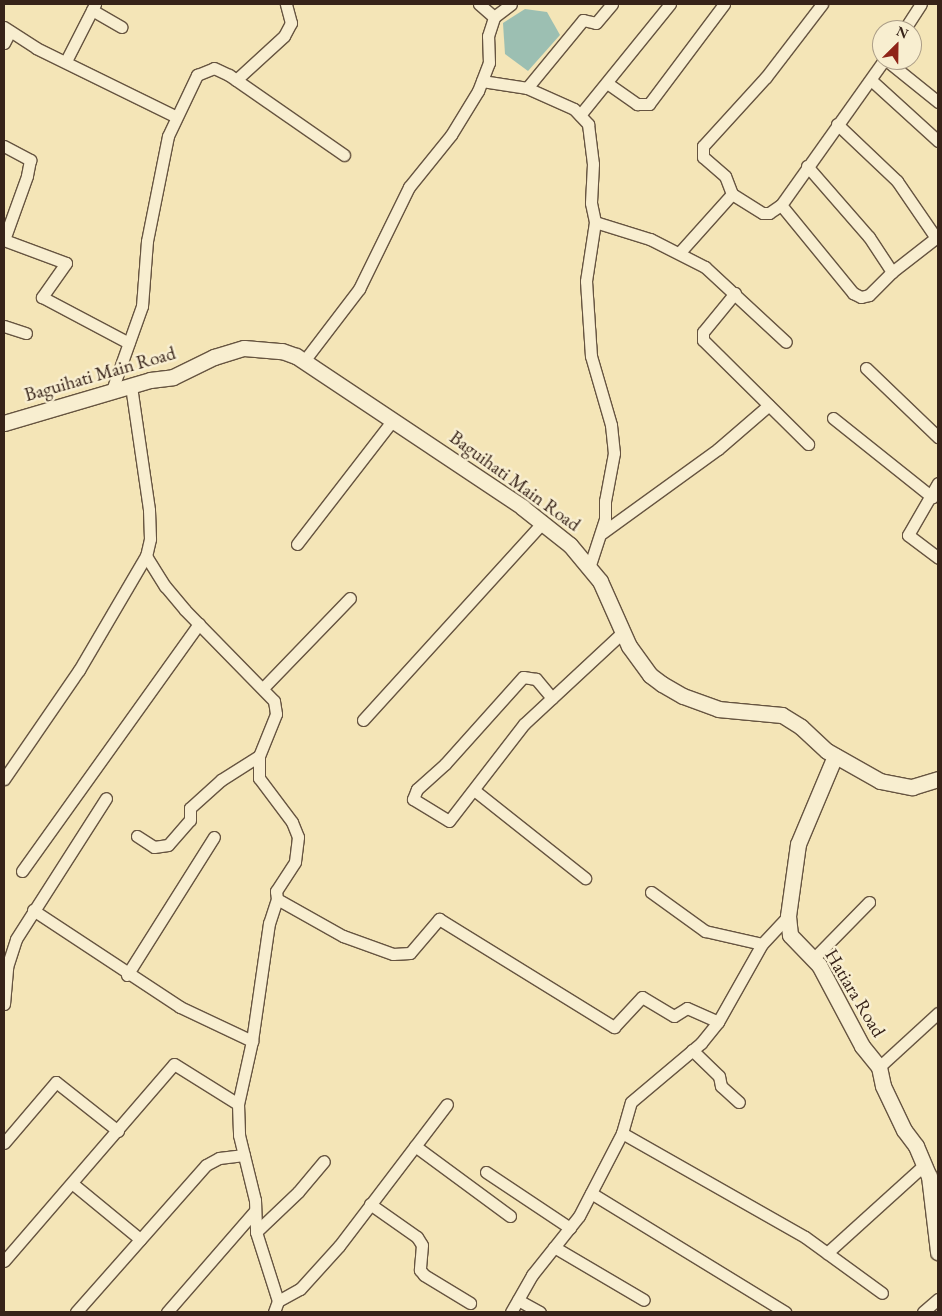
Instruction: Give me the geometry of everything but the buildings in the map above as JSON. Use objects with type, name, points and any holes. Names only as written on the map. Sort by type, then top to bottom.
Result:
[{"type":"street","points":[[236,80],[284,36],[290,23],[286,4]]},
{"type":"street","points":[[479,4],[494,17]]},
{"type":"street","points":[[304,361],[359,288],[405,193],[451,135],[482,81],[489,63],[488,36],[494,17],[511,4]]},
{"type":"street","points":[[527,88],[583,20],[596,23],[612,4]]},
{"type":"street","points":[[580,115],[670,4]]},
{"type":"street","points":[[607,83],[637,104],[649,104],[724,4]]},
{"type":"street","points":[[822,4],[766,78],[703,146],[703,157],[725,176],[732,194],[763,213],[770,213],[781,205],[837,124],[878,70]]},
{"type":"street","points":[[911,20],[921,4]]},
{"type":"street","points":[[66,61],[94,7],[121,27]]},
{"type":"street","points":[[4,43],[7,29],[176,116]]},
{"type":"street","points":[[111,393],[142,306],[154,205],[168,136],[197,75],[214,68],[236,80],[344,155]]},
{"type":"street","points":[[898,70],[938,102]]},
{"type":"street","points":[[871,80],[938,140]]},
{"type":"street","points":[[482,81],[527,88],[574,109],[588,124],[593,164],[591,203],[595,222],[586,281],[592,356],[611,425],[614,453],[602,533],[590,565]]},
{"type":"street","points":[[781,205],[853,293],[861,297],[869,295],[892,272],[937,237],[897,181],[837,124]]},
{"type":"street","points":[[4,146],[30,160],[27,176],[4,240],[66,264],[42,297],[129,344]]},
{"type":"street","points":[[807,166],[869,238],[892,272]]},
{"type":"street","points":[[680,252],[732,194]]},
{"type":"street","points":[[595,222],[624,229],[680,252],[705,267],[735,292],[786,342]]},
{"type":"street","points":[[735,292],[703,332],[703,340],[808,444]]},
{"type":"street","points":[[4,326],[26,334]]},
{"type":"street","name":"Baguihati Main Road","points":[[4,423],[131,386],[173,377],[214,357],[244,348],[282,351],[304,361],[543,522],[590,565],[600,581],[621,634],[650,675],[683,696],[718,709],[782,715],[835,756],[880,781],[898,786],[927,785],[938,779]]},
{"type":"street","points":[[866,368],[938,437]]},
{"type":"street","points":[[4,779],[79,670],[146,556],[150,539],[149,510],[131,386]]},
{"type":"street","points":[[602,533],[718,449],[769,405]]},
{"type":"street","points":[[833,418],[932,497]]},
{"type":"street","points":[[297,544],[392,421]]},
{"type":"street","points":[[938,483],[932,497],[908,534],[938,558]]},
{"type":"street","points":[[363,720],[543,522]]},
{"type":"street","points":[[146,556],[165,586],[199,624],[263,688],[274,702],[276,714],[259,756],[259,778],[264,788],[292,822],[298,837],[295,862],[276,891],[277,899],[269,922],[252,1041],[238,1104],[256,1232],[276,1307],[300,1289],[339,1246],[447,1104]]},
{"type":"street","points":[[263,688],[350,598]]},
{"type":"street","points":[[22,871],[199,624]]},
{"type":"street","points":[[552,698],[536,679],[523,677],[445,764],[417,789],[413,799],[449,822],[524,724],[621,634]]},
{"type":"street","points":[[137,836],[154,847],[168,845],[190,820],[190,808],[221,780],[259,756]]},
{"type":"street","name":"Hatiara Road","points":[[835,756],[798,844],[788,916],[790,935],[813,959],[862,1046],[878,1067],[883,1086],[924,1165],[928,1176],[938,1252]]},
{"type":"street","points":[[474,790],[586,878]]},
{"type":"street","points":[[4,1004],[7,952],[106,798]]},
{"type":"street","points":[[126,974],[214,838]]},
{"type":"street","points":[[651,892],[705,931],[762,944]]},
{"type":"street","points":[[277,899],[343,936],[393,954],[410,954],[439,919],[614,1026],[642,997],[674,1016],[687,1008],[718,1022]]},
{"type":"street","points":[[813,959],[869,902]]},
{"type":"street","points":[[33,910],[126,974],[180,1007],[252,1041]]},
{"type":"street","points":[[511,1312],[532,1275],[570,1228],[591,1194],[622,1133],[631,1102],[692,1050],[718,1022],[762,944],[788,916]]},
{"type":"street","points":[[878,1067],[938,1013]]},
{"type":"street","points":[[692,1050],[719,1076],[721,1086],[739,1102]]},
{"type":"street","points":[[4,1261],[73,1184],[174,1064],[238,1104]]},
{"type":"street","points":[[4,1143],[56,1082],[118,1131]]},
{"type":"street","points":[[622,1133],[805,1237],[882,1293]]},
{"type":"street","points":[[415,1146],[510,1216]]},
{"type":"street","points":[[76,1312],[206,1165],[219,1158],[244,1155]]},
{"type":"street","points":[[256,1232],[298,1192],[324,1161]]},
{"type":"street","points":[[827,1253],[924,1165]]},
{"type":"street","points":[[486,1172],[570,1228]]},
{"type":"street","points":[[73,1184],[140,1239]]},
{"type":"street","points":[[591,1194],[784,1312]]},
{"type":"street","points":[[370,1204],[417,1237],[422,1245],[420,1270],[424,1275],[470,1303]]},
{"type":"street","points":[[167,1312],[254,1212]]},
{"type":"street","points":[[554,1247],[644,1300]]},
{"type":"street","points":[[923,1312],[938,1299]]},
{"type":"street","points":[[518,1300],[540,1312]]},
{"type":"shaded area","points":[[525,9],[547,12],[560,35],[528,71],[505,54],[503,23]]}]
